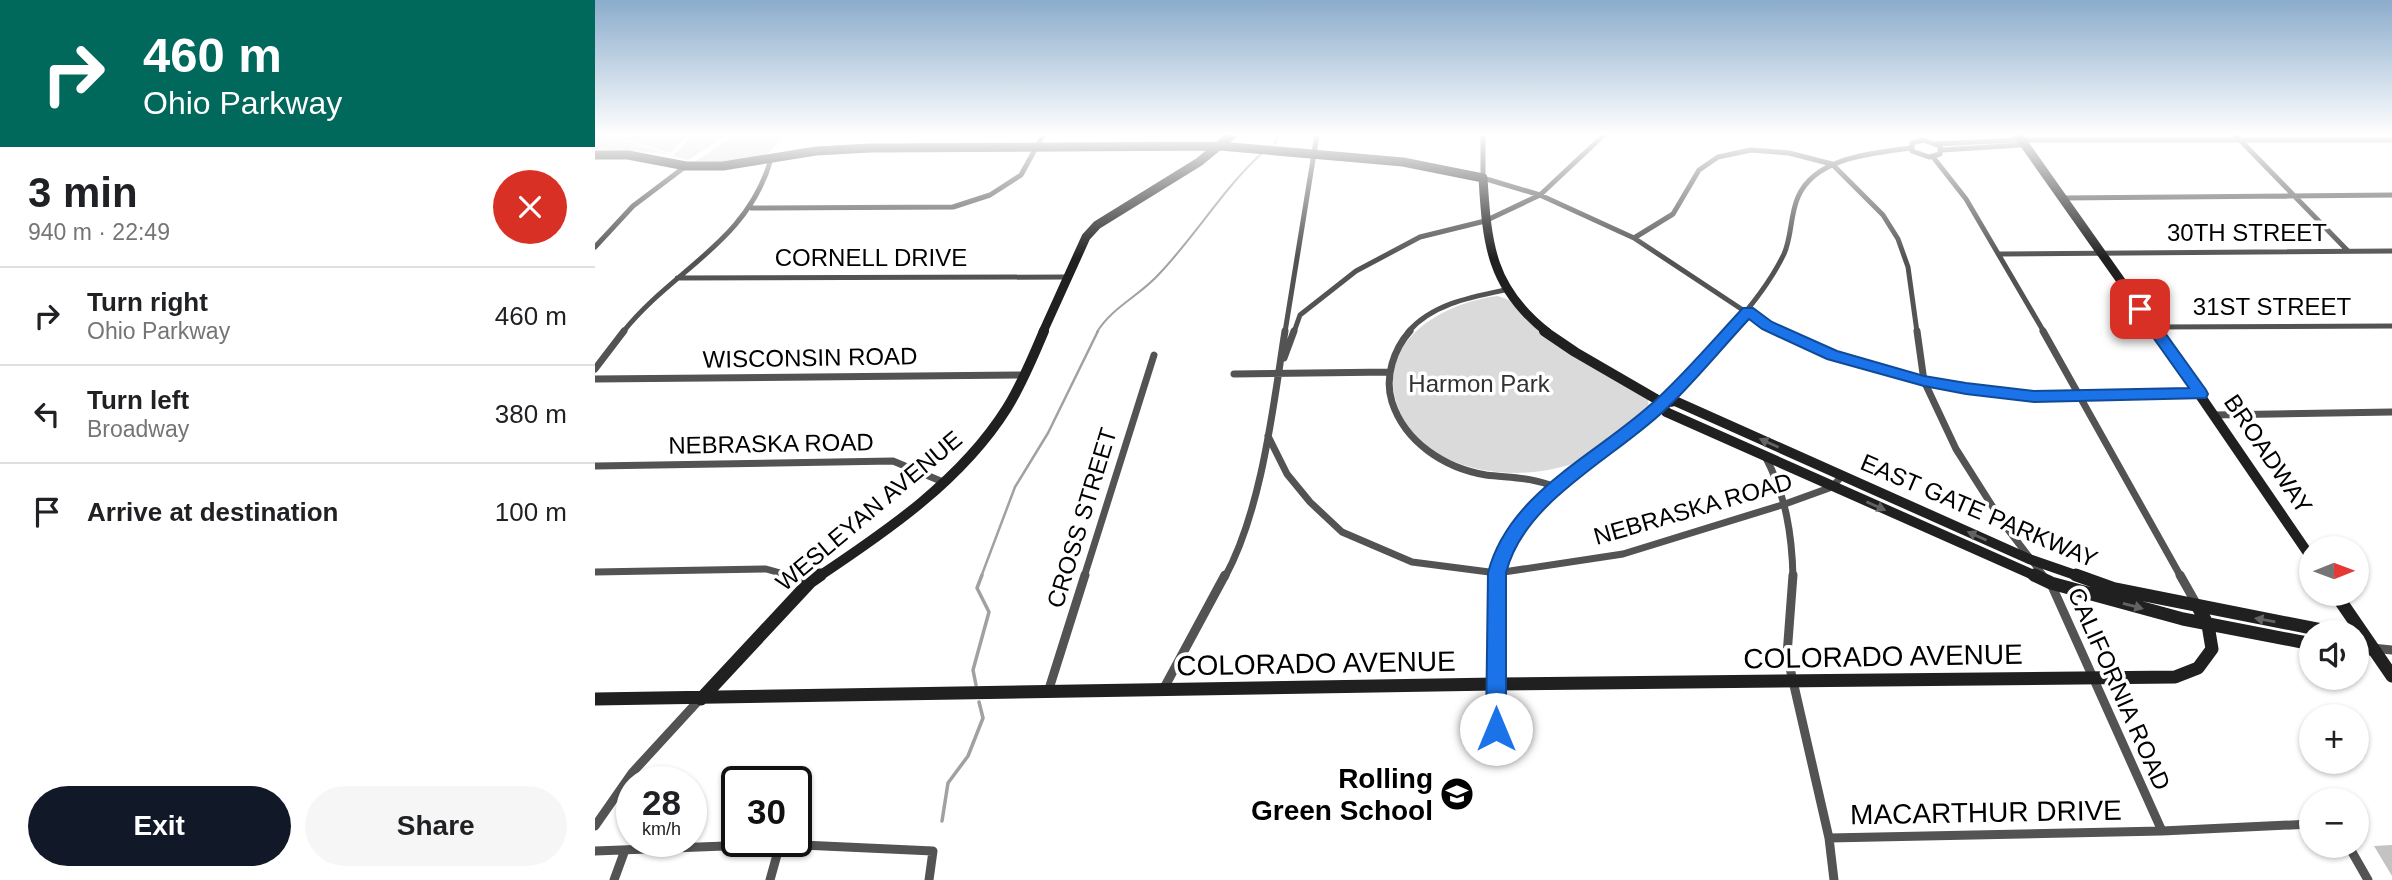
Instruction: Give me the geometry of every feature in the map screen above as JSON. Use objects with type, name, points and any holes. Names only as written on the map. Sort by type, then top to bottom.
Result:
[{"type":"street","points":[[595,247],[633,206],[673,176]]},
{"type":"street","points":[[595,369],[638,314],[751,208],[768,176]]},
{"type":"street","points":[[751,208],[953,207],[990,195],[1021,176]]},
{"type":"street","name":"WESLEYAN AVENUE","points":[[595,825],[632,773],[810,582],[880,536],[943,482],[980,445],[1007,408],[1025,375],[1066,276],[1086,237],[1097,225],[1173,176]]},
{"type":"street","points":[[1163,691],[1230,567],[1254,497],[1268,436],[1311,176]]},
{"type":"street","points":[[1473,176],[1539,195],[1634,238],[1767,326],[1832,355],[1924,381],[2034,396],[2200,394]]},
{"type":"street","points":[[1278,373],[1300,315],[1356,271],[1420,237],[1485,221],[1539,195],[1560,176]]},
{"type":"street","points":[[1634,238],[1673,214],[1695,176]]},
{"type":"street","points":[[1496,751],[1497,573],[1502,553],[1515,533],[1555,487],[1619,440],[1663,403],[1748,311],[1785,250],[1795,202],[1808,181],[1815,176]]},
{"type":"street","name":"CALIFORNIA ROAD","points":[[1844,176],[1883,215],[1898,239],[1908,267],[1924,381],[1956,449],[2029,559],[2051,583],[2162,831]]},
{"type":"street","points":[[1948,176],[1966,199],[2000,254],[2208,625]]},
{"type":"street","name":"BROADWAY","points":[[2047,176],[2299,540]]},
{"type":"street","points":[[2275,176],[2348,251]]},
{"type":"street","name":"EAST GATE PARKWAY","points":[[1483,178],[1485,221],[1505,290],[1548,333],[1663,403],[1666,412],[2051,583],[2208,625],[2299,642]]},
{"type":"street","points":[[2062,198],[2392,195]]},
{"type":"street","name":"30TH STREET","points":[[2000,254],[2392,251]]},
{"type":"street","name":"CORNELL DRIVE","points":[[677,278],[1066,276]]},
{"type":"street","points":[[1505,290],[1456,302],[1419,321],[1401,342],[1390,372],[1389,396],[1394,411],[1411,438],[1427,452],[1475,473],[1537,479],[1555,487]]},
{"type":"street","name":"31ST STREET","points":[[2153,327],[2392,326]]},
{"type":"street","name":"CROSS STREET","points":[[1048,692],[1154,355]]},
{"type":"street","points":[[1234,374],[1390,372]]},
{"type":"street","name":"WISCONSIN ROAD","points":[[595,379],[1025,375]]},
{"type":"street","name":"EAST GATE PARKWAY","points":[[1663,403],[1675,401],[2029,559],[2115,589],[2299,626]]},
{"type":"street","points":[[2213,415],[2392,412]]},
{"type":"street","name":"NEBRASKA ROAD","points":[[1268,436],[1287,474],[1310,502],[1342,532],[1412,562],[1497,573],[1623,554],[1785,504],[1832,486],[1842,476]]},
{"type":"street","points":[[1766,458],[1778,481],[1785,504],[1792,553],[1793,596],[1787,654],[1829,838],[1834,880]]},
{"type":"street","name":"NEBRASKA ROAD","points":[[595,466],[893,461],[943,482]]},
{"type":"street","points":[[595,572],[766,569],[810,582]]},
{"type":"street","points":[[2344,606],[2392,676]]},
{"type":"street","name":"COLORADO AVENUE","points":[[595,699],[1496,684],[2175,677],[2198,668],[2212,649],[2208,625]]},
{"type":"street","points":[[2369,649],[2392,650]]},
{"type":"street","name":"MACARTHUR DRIVE","points":[[1829,838],[2162,831],[2299,825]]},
{"type":"street","points":[[812,845],[933,851],[929,880]]},
{"type":"street","points":[[595,851],[616,850]]},
{"type":"street","points":[[614,880],[622,857]]},
{"type":"street","points":[[770,880],[776,857]]},
{"type":"street","points":[[2355,858],[2368,880]]},
{"type":"green space","name":"Harmon Park","points":[[1498,296],[1509,300],[1546,336],[1648,400],[1649,408],[1597,452],[1555,469],[1504,473],[1455,462],[1433,450],[1415,434],[1401,414],[1394,390],[1394,368],[1402,349],[1415,332],[1433,318],[1476,300]]},
{"type":"building","points":[[2392,845],[2392,876],[2374,846]]},
{"type":"waterway","points":[[1097,332],[1111,315],[1160,273],[1240,176]]},
{"type":"waterway","points":[[981,577],[1015,487],[1048,433],[1098,331]]},
{"type":"waterway","points":[[976,685],[973,670],[989,612],[977,588],[982,575]]},
{"type":"waterway","points":[[942,821],[948,783],[968,756],[983,718],[979,702]]},
{"type":"place","name":"Rolling Green School","points":[[1457,794]]},
{"type":"route","points":[[1496,729],[1497,573],[1502,553],[1531,513],[1564,478],[1602,453],[1663,403],[1748,311],[1767,326],[1832,355],[1924,381],[1966,389],[2034,396],[2200,394],[2140,309]]}]
